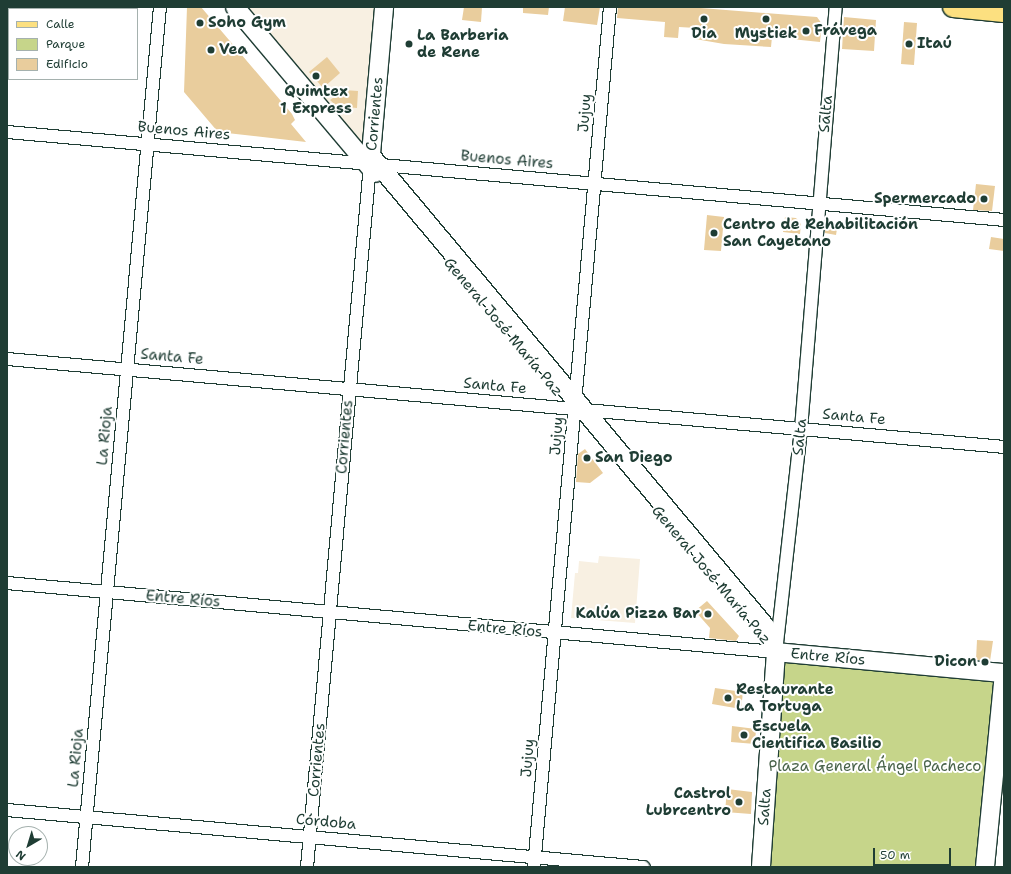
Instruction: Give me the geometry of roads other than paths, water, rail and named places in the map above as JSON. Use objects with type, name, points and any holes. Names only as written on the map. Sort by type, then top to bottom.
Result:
[{"type":"main road","points":[[953,7],[1004,12]]},
{"type":"street","name":"La Rioja","points":[[82,867],[146,143],[160,7]]},
{"type":"street","name":"General José María Paz","points":[[235,7],[373,162],[576,408],[760,636],[776,652]]},
{"type":"street","name":"Corrientes","points":[[307,867],[349,390],[373,162],[384,7]]},
{"type":"street","name":"Jujuy","points":[[535,863],[610,7]]},
{"type":"street","name":"Salta","points":[[761,867],[776,652],[801,428],[818,204],[836,7]]},
{"type":"street","name":"Buenos Aires","points":[[7,132],[373,162],[595,184],[1004,220]]},
{"type":"street","name":"Santa Fe","points":[[7,359],[127,368],[349,390],[576,408],[1004,447]]},
{"type":"street","name":"Entre Ríos","points":[[7,583],[1004,673]]},
{"type":"street","points":[[985,867],[1004,669]]},
{"type":"street","name":"Córdoba","points":[[7,810],[310,837],[535,863],[643,867]]},
{"type":"place","name":"Dia","points":[[704,19]]},
{"type":"place","name":"Mystiek","points":[[766,19]]},
{"type":"place","name":"Soho Gym","points":[[200,23]]},
{"type":"place","name":"Frávega","points":[[806,31]]},
{"type":"place","name":"La Barberia de Rene","points":[[409,44]]},
{"type":"place","name":"Itaú","points":[[909,44]]},
{"type":"place","name":"Vea","points":[[211,50]]},
{"type":"place","name":"Quimtex 1 Express","points":[[316,76]]},
{"type":"place","name":"Spermercado","points":[[984,199]]},
{"type":"place","name":"Centro de Rehabilitación San Cayetano","points":[[714,233]]},
{"type":"place","name":"San Diego","points":[[587,458]]},
{"type":"place","name":"Kalúa Pizza Bar","points":[[708,614]]},
{"type":"place","name":"Dicon","points":[[985,662]]},
{"type":"place","name":"Restaurante La Tortuga","points":[[728,698]]},
{"type":"place","name":"Escuela Cientifica Basilio","points":[[744,735]]},
{"type":"place","name":"Castrol Lubrcentro","points":[[739,802]]},
{"type":"park label","name":"Plaza General Ángel Pacheco","points":[[875,767]]}]
